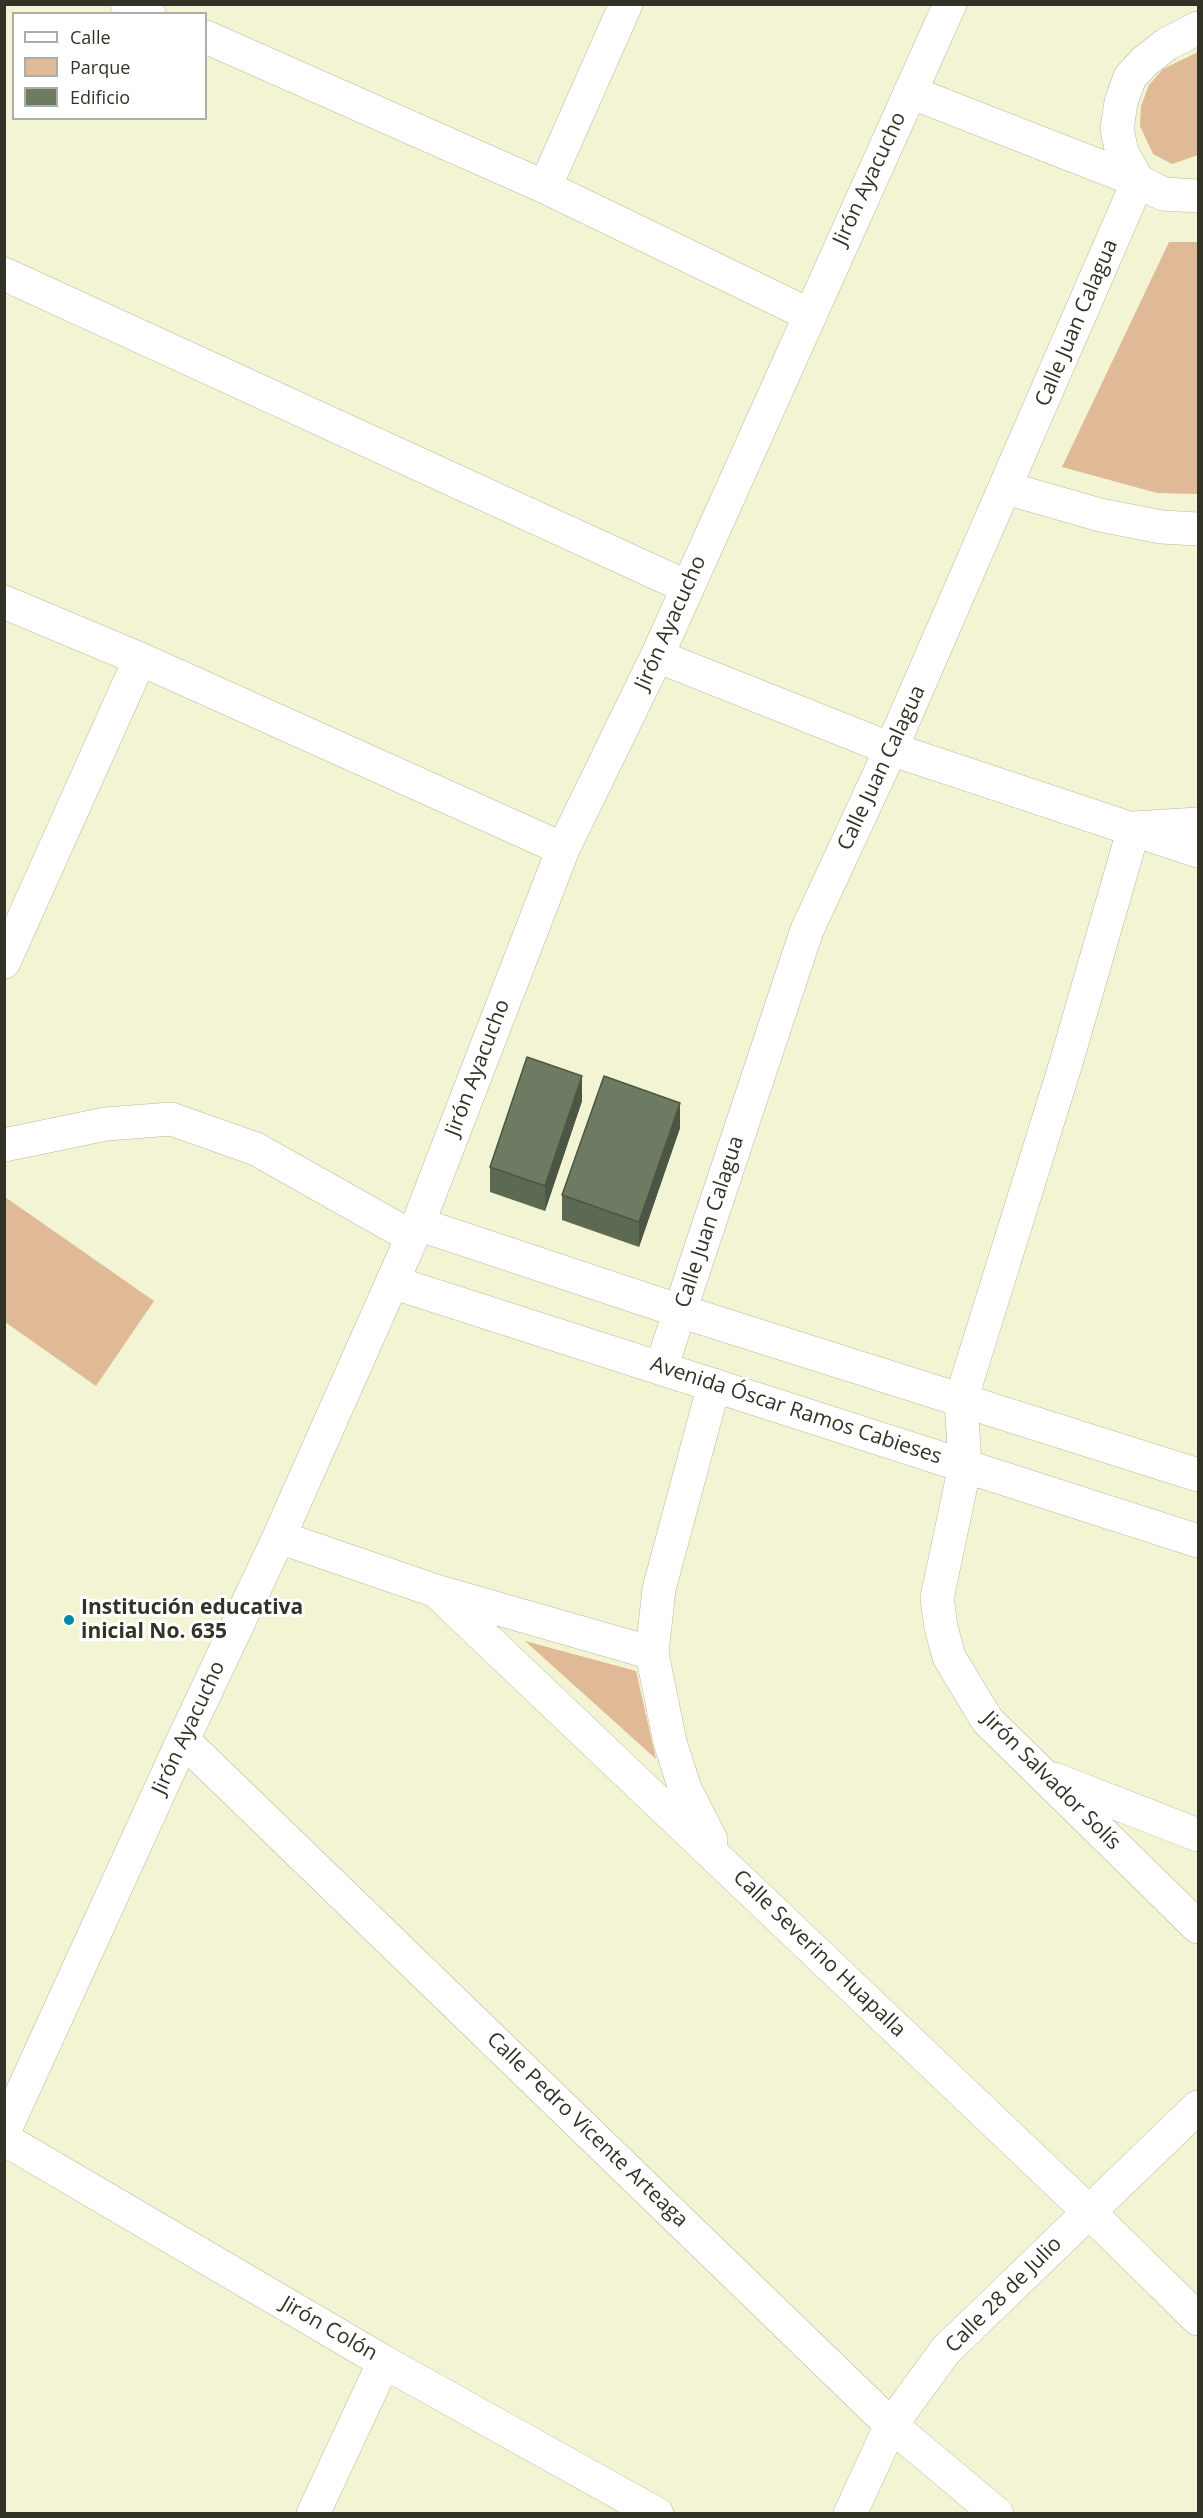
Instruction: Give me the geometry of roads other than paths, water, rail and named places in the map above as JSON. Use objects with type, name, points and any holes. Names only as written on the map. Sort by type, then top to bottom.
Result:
[{"type":"street","points":[[127,4],[144,12]]},
{"type":"street","points":[[545,188],[626,4]]},
{"type":"street","name":"Jirón Ayacucho","points":[[4,2132],[183,1740],[279,1537],[415,1230],[563,849],[657,656],[808,314],[950,4]]},
{"type":"street","points":[[1138,181],[1122,153],[1117,129],[1121,102],[1130,78],[1145,61],[1167,44],[1198,28]]},
{"type":"street","points":[[207,37],[545,188],[808,314]]},
{"type":"street","points":[[910,92],[1138,181],[1163,194],[1198,196]]},
{"type":"street","name":"Calle Juan Calagua","points":[[662,1368],[807,930],[891,749],[1138,181]]},
{"type":"street","points":[[4,274],[687,587]]},
{"type":"street","points":[[1006,488],[1100,515],[1161,527],[1198,529]]},
{"type":"street","points":[[4,602],[140,658],[563,849]]},
{"type":"street","points":[[657,656],[891,749],[1198,851]]},
{"type":"street","points":[[4,962],[140,658]]},
{"type":"street","points":[[1134,828],[1198,824]]},
{"type":"street","points":[[961,1400],[1066,1063],[1134,828]]},
{"type":"street","points":[[4,1145],[106,1124],[171,1119],[256,1149],[415,1230],[680,1311],[1198,1475]]},
{"type":"street","name":"Avenida Óscar Ramos Cabieses","points":[[392,1282],[1198,1541]]},
{"type":"street","points":[[714,1385],[659,1589],[652,1653],[670,1742],[685,1789],[721,1860]]},
{"type":"street","name":"Jirón Salvador Solís","points":[[961,1400],[965,1466],[938,1598],[941,1627],[949,1657],[987,1720],[1198,1927]]},
{"type":"street","points":[[279,1537],[436,1591],[652,1653]]},
{"type":"street","name":"Calle Severino Huapalla","points":[[436,1591],[721,1860],[1198,2319]]},
{"type":"street","name":"Calle Pedro Vicente Arteaga","points":[[183,1740],[891,2425],[997,2514]]},
{"type":"street","points":[[1041,1774],[1198,1835]]},
{"type":"street","name":"Calle 28 de Julio","points":[[850,2514],[891,2425],[946,2350],[1198,2107]]},
{"type":"street","name":"Jirón Colón","points":[[4,2139],[384,2362],[657,2514]]},
{"type":"street","points":[[313,2514],[384,2362]]},
{"type":"place","name":"Institución educativa inicial No. 635","points":[[69,1620]]}]
